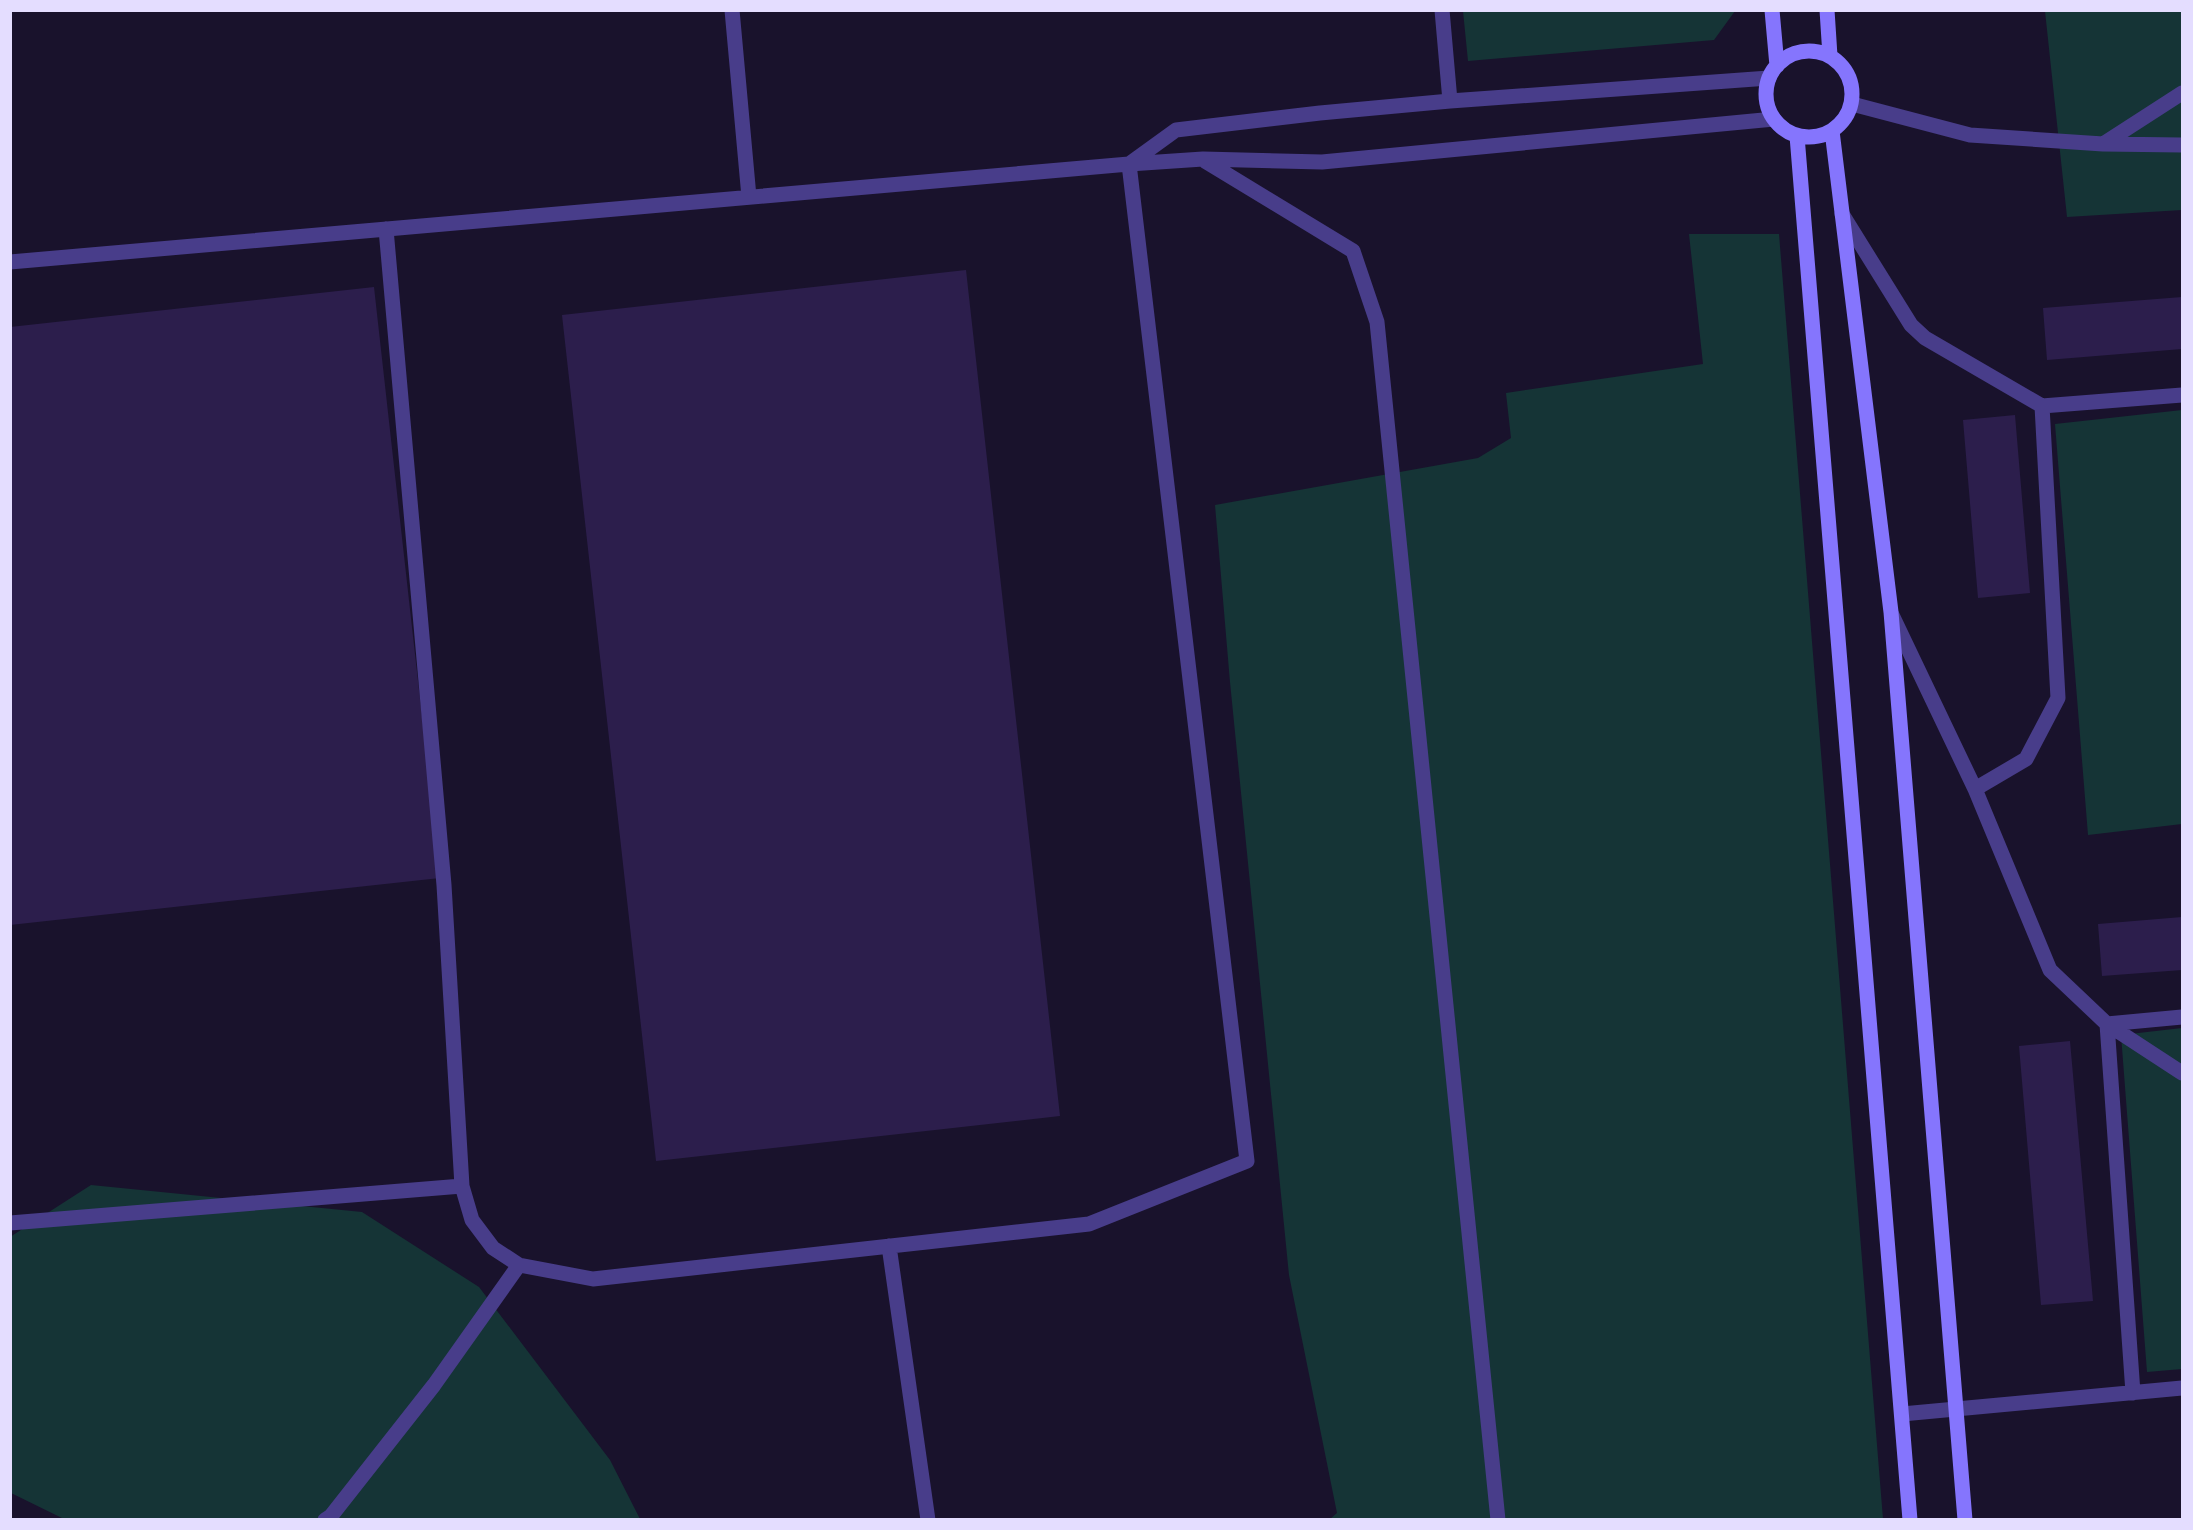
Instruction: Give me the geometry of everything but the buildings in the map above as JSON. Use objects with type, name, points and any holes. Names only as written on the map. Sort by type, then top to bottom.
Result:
[{"type":"street","points":[[732,10],[749,197]]},
{"type":"street","points":[[1442,10],[1450,101]]},
{"type":"street","points":[[1129,165],[1176,130],[1320,113],[1773,72],[1788,57],[1802,52],[1816,52],[1830,56],[1841,64],[1849,76],[1853,90],[1852,104],[1847,117],[1832,131],[1811,138],[1797,136],[1784,130],[1774,119],[1767,106],[1766,92],[1773,72],[1772,10]]},
{"type":"street","points":[[1827,10],[1830,56]]},
{"type":"street","points":[[2103,144],[2182,93]]},
{"type":"street","points":[[1852,104],[1971,135],[2103,144],[2182,145]]},
{"type":"street","points":[[10,262],[1203,159],[1323,162],[1774,119]]},
{"type":"street","points":[[1832,131],[1891,612],[1965,1520]]},
{"type":"street","points":[[1797,136],[1910,1520]]},
{"type":"street","points":[[1203,159],[1353,250],[1377,322],[1498,1520]]},
{"type":"street","points":[[386,229],[444,885],[462,1186],[472,1220],[493,1248],[519,1265],[593,1279],[1089,1224],[1247,1161],[1129,165]]},
{"type":"street","points":[[1842,214],[1911,326],[1925,338],[2042,406],[2182,395]]},
{"type":"street","points":[[1975,789],[2026,759],[2058,698],[2042,406]]},
{"type":"street","points":[[1891,612],[1975,789],[2050,970],[2107,1024],[2182,1073]]},
{"type":"street","points":[[2107,1024],[2182,1017]]},
{"type":"street","points":[[2107,1024],[2133,1393]]},
{"type":"street","points":[[10,1223],[462,1186]]},
{"type":"street","points":[[889,1246],[928,1520]]},
{"type":"street","points":[[325,1520],[331,1516],[434,1385],[519,1265]]},
{"type":"street","points":[[1902,1414],[2182,1388]]},
{"type":"green space","points":[[1463,10],[1735,11],[1714,40],[1468,61]]},
{"type":"green space","points":[[2045,11],[2182,11],[2182,210],[2067,217]]},
{"type":"green space","points":[[1689,234],[1779,234],[1883,1519],[1330,1519],[1337,1513],[1289,1275],[1230,682],[1215,505],[1478,458],[1511,438],[1506,393],[1703,364]]},
{"type":"green space","points":[[2182,410],[2182,824],[2088,835],[2055,424]]},
{"type":"green space","points":[[2182,1028],[2182,1369],[2147,1372],[2121,1035]]},
{"type":"green space","points":[[91,1185],[362,1212],[479,1287],[610,1460],[640,1519],[64,1519],[11,1493],[10,1237]]}]
